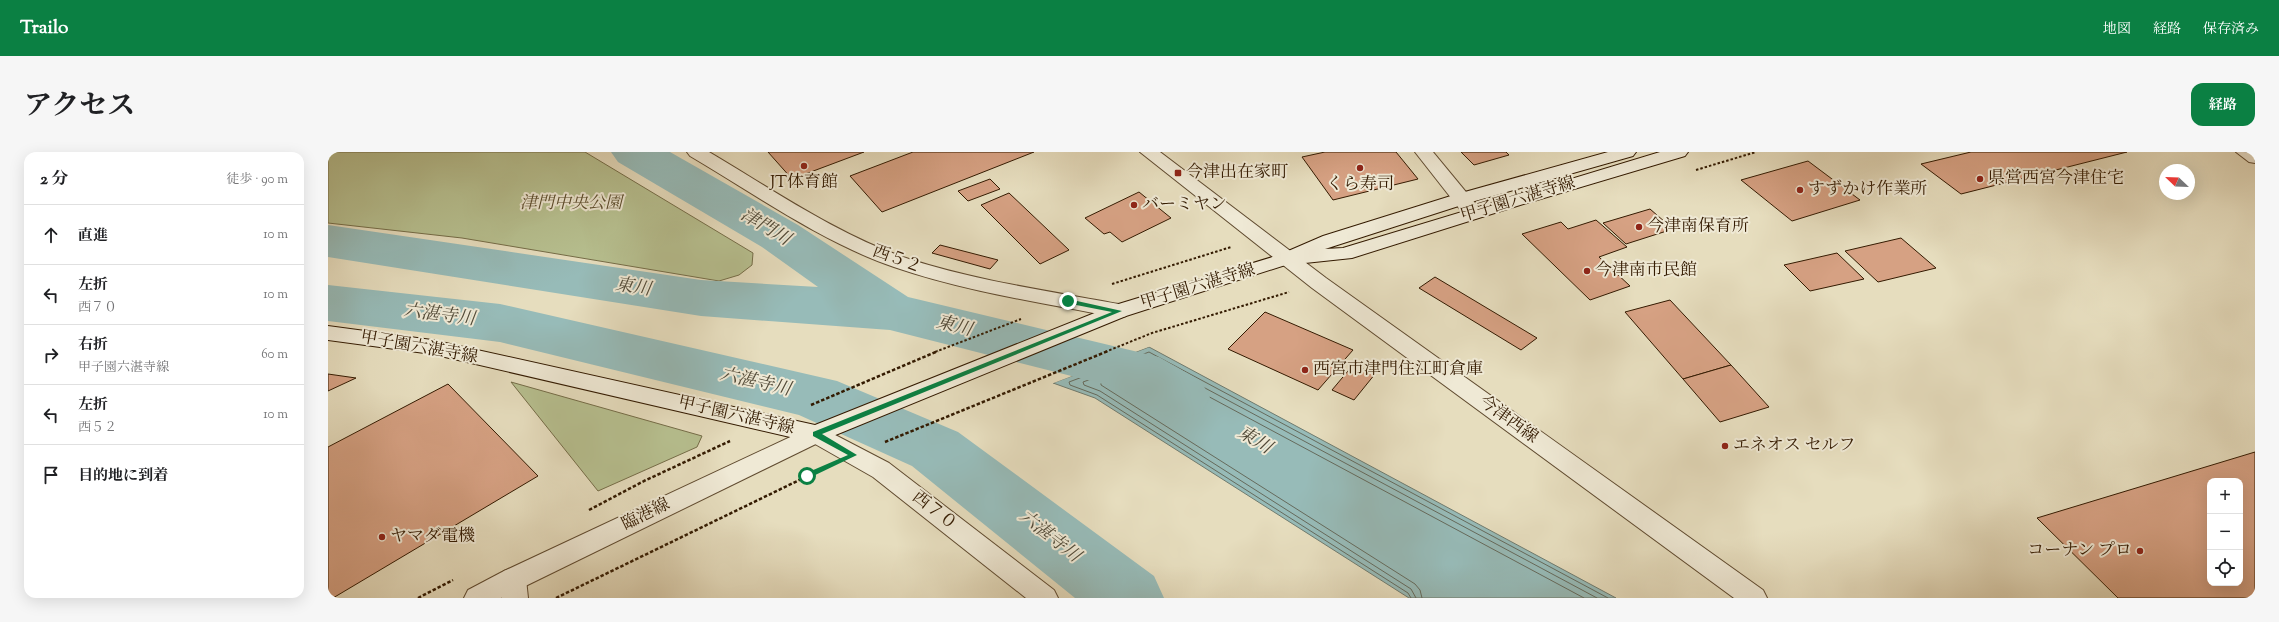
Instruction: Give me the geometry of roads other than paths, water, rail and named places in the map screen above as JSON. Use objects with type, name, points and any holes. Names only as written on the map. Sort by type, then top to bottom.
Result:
[{"type":"street","name":"西５２","points":[[696,152],[844,239],[901,263],[971,282],[1110,315]]},
{"type":"street","name":"今津西線","points":[[1149,152],[1286,259],[1754,598]]},
{"type":"street","points":[[1424,152],[1473,213]]},
{"type":"street","name":"甲子園六湛寺線","points":[[328,333],[432,347],[816,434],[916,392],[1110,315],[1286,259],[1330,240],[1461,199],[1627,152]]},
{"type":"street","name":"甲子園六湛寺線","points":[[1286,259],[1345,254],[1473,213],[1679,152]]},
{"type":"street","points":[[2245,152],[2255,158]]},
{"type":"street","name":"西７０","points":[[816,434],[881,470],[1045,598]]},
{"type":"street","name":"臨港線","points":[[477,598],[514,588],[816,434]]},
{"type":"water","points":[[1149,347],[1616,598],[1409,598],[1095,398],[1053,383]]},
{"type":"waterway","name":"津門川","points":[[635,152],[780,236],[890,311]]},
{"type":"waterway","name":"東川","points":[[328,241],[701,298],[890,311]]},
{"type":"waterway","name":"六湛寺川","points":[[328,303],[500,323],[815,397],[935,449],[1128,598]]},
{"type":"waterway","name":"東川","points":[[890,311],[1138,372],[1179,397]]},
{"type":"place","name":"JT体育館","points":[[804,166]]},
{"type":"place","name":"くら寿司","points":[[1360,168]]},
{"type":"place","name":"今津出在家町","points":[[1178,173]]},
{"type":"place","name":"県営西宮今津住宅","points":[[1980,179]]},
{"type":"place","name":"すずかけ作業所","points":[[1800,190]]},
{"type":"place","name":"バーミヤン","points":[[1134,205]]},
{"type":"place","name":"今津南保育所","points":[[1639,227]]},
{"type":"place","name":"今津南市民館","points":[[1587,271]]},
{"type":"place","name":"西宮市津門住江町倉庫","points":[[1305,370]]},
{"type":"place","name":"エネオス セルフ","points":[[1725,446]]},
{"type":"place","name":"ヤマダ電機","points":[[382,537]]},
{"type":"place","name":"コーナン プロ","points":[[2140,551]]},
{"type":"park label","name":"津門中央公園","points":[[571,204]]}]
